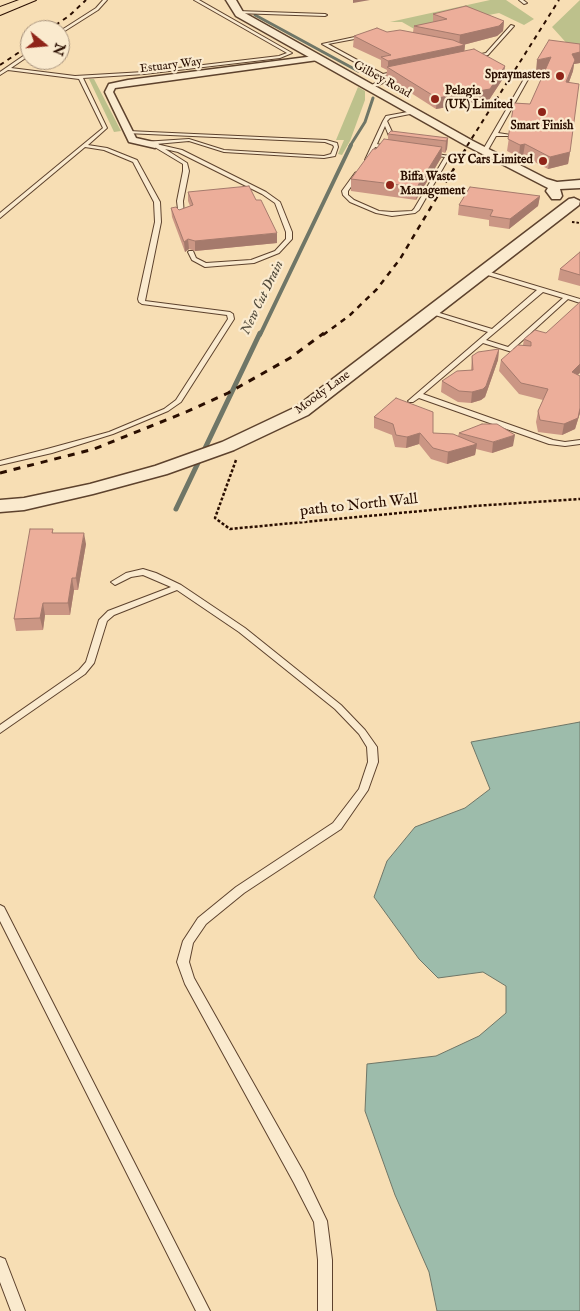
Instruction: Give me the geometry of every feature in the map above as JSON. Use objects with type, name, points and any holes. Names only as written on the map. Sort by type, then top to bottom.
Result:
[{"type":"highway","points":[[0,5],[14,0]]},
{"type":"highway","points":[[0,11],[30,0]]},
{"type":"street","name":"Gilbey Road","points":[[231,0],[238,12],[315,58],[482,150],[543,182],[556,186]]},
{"type":"street","name":"Estuary Way","points":[[128,132],[109,92],[112,86],[128,82],[315,58]]},
{"type":"street","points":[[128,132],[132,140],[155,145]]},
{"type":"street","points":[[577,202],[554,194],[552,191],[556,186],[580,184]]},
{"type":"street","name":"Moody Lane","points":[[0,506],[24,504],[93,489],[189,460],[214,451],[302,411],[482,272],[577,202]]},
{"type":"lane","points":[[70,27],[97,9],[105,0]]},
{"type":"lane","points":[[7,69],[76,77],[144,73],[280,56],[290,53],[196,0]]},
{"type":"lane","points":[[238,12],[326,15]]},
{"type":"lane","points":[[470,57],[487,54],[512,26]]},
{"type":"lane","points":[[370,35],[324,44],[382,75],[403,71]]},
{"type":"lane","points":[[471,51],[487,54]]},
{"type":"lane","points":[[0,74],[20,60]]},
{"type":"lane","points":[[482,150],[486,149],[530,73],[542,74]]},
{"type":"lane","points":[[370,88],[383,80],[382,75]]},
{"type":"lane","points":[[0,216],[105,128],[83,80],[76,77]]},
{"type":"lane","points":[[412,112],[388,117],[375,145],[345,191],[346,195],[352,202],[378,212],[403,214],[416,210],[448,156],[420,153]]},
{"type":"lane","points":[[385,121],[391,135],[406,138]]},
{"type":"lane","points":[[128,132],[326,141],[335,144],[336,147],[333,155],[324,157],[224,151],[189,140],[144,143]]},
{"type":"lane","points":[[495,134],[509,135]]},
{"type":"lane","points":[[155,145],[185,163],[186,171],[180,201],[181,217]]},
{"type":"lane","points":[[155,145],[180,151],[264,193],[276,202],[289,232],[289,239],[277,252],[252,262],[205,265],[194,259],[191,252]]},
{"type":"lane","points":[[375,145],[382,148],[401,150]]},
{"type":"lane","points":[[0,463],[106,434],[166,410],[179,401],[232,318],[230,314],[142,302],[141,299],[158,222],[157,202],[135,161],[105,149],[85,146]]},
{"type":"lane","points":[[482,272],[580,301]]},
{"type":"lane","points":[[411,401],[541,290]]},
{"type":"lane","points":[[509,349],[567,297]]},
{"type":"lane","points":[[431,312],[493,330]]},
{"type":"lane","points":[[482,341],[518,352]]},
{"type":"lane","points":[[418,395],[552,442],[565,444],[580,442]]},
{"type":"lane","points":[[115,582],[129,575],[142,572],[178,587],[242,630],[338,707],[362,732],[372,746],[373,762],[363,790],[336,826],[240,890],[202,921],[188,941],[183,962],[188,980],[299,1178],[320,1221],[325,1260],[325,1311]]},
{"type":"lane","points":[[0,730],[82,672],[90,663],[103,620],[112,613],[178,587]]},
{"type":"lane","points":[[0,910],[204,1311]]},
{"type":"lane","points":[[0,1264],[18,1311]]},
{"type":"path","name":"path to North Wall","points":[[237,457],[215,518],[230,529],[474,506],[580,499]]},
{"type":"green space","points":[[490,0],[506,0],[534,19],[524,25],[499,13],[473,18],[464,14],[429,23],[416,30],[402,22],[390,22]]},
{"type":"green space","points":[[580,0],[580,58],[552,27]]},
{"type":"green space","points":[[89,79],[94,79],[121,131],[114,132]]},
{"type":"green space","points":[[358,87],[365,91],[365,100],[350,141],[342,155],[338,154],[344,140],[336,140]]},
{"type":"shaded area","points":[[580,722],[580,1311],[437,1311],[429,1272],[395,1195],[365,1111],[367,1064],[436,1056],[479,1036],[506,1013],[506,986],[483,972],[438,978],[419,959],[374,897],[387,861],[415,827],[465,808],[490,789],[471,742]]},
{"type":"building","points":[[466,6],[504,21],[499,26],[460,35],[414,26],[447,19],[433,14]]},
{"type":"building","points":[[377,28],[387,32],[400,30],[453,40],[465,45],[388,61],[381,57],[391,55],[354,36]]},
{"type":"building","points":[[549,40],[580,44],[580,52],[572,54],[575,60],[566,82],[579,84],[570,152],[550,157],[525,144],[520,145],[508,139],[510,126],[514,124],[511,121],[514,103],[530,104],[551,57],[537,60]]},
{"type":"building","points":[[474,49],[505,66],[490,89],[437,98],[387,67]]},
{"type":"building","points":[[391,131],[448,138],[446,141],[388,134]]},
{"type":"building","points":[[384,139],[442,147],[417,187],[351,179],[373,149],[376,149]]},
{"type":"building","points":[[249,186],[256,200],[261,200],[277,233],[195,241],[188,239],[184,242],[171,208],[176,207],[179,210],[193,205],[188,192]]},
{"type":"building","points":[[470,187],[540,196],[510,219],[490,216],[493,210],[459,205]]},
{"type":"building","points":[[580,252],[580,275],[560,269]]},
{"type":"building","points":[[580,302],[580,364],[572,372],[580,376],[580,408],[578,418],[564,424],[540,420],[538,411],[548,389],[521,383],[501,360],[518,345],[531,346],[531,342],[524,339],[535,330],[546,333]]},
{"type":"building","points":[[499,349],[486,386],[483,389],[472,392],[459,391],[442,381],[457,371],[473,370],[472,356],[478,352]]},
{"type":"building","points":[[396,398],[433,412],[433,433],[453,434],[477,444],[448,452],[433,448],[420,433],[407,437],[396,435],[393,424],[374,417]]},
{"type":"building","points":[[482,424],[497,424],[515,435],[493,442],[459,433]]},
{"type":"building","points":[[30,529],[53,529],[52,533],[84,533],[76,578],[72,578],[68,603],[43,603],[40,618],[14,619]]},
{"type":"waterway","name":"New Cut Drain","points":[[255,15],[358,71]]},
{"type":"waterway","name":"New Cut Drain","points":[[350,146],[365,122],[373,98]]},
{"type":"waterway","name":"New Cut Drain","points":[[260,335],[351,145]]},
{"type":"waterway","name":"New Cut Drain","points":[[176,509],[260,333]]},
{"type":"railway","points":[[63,20],[86,0]]},
{"type":"railway","points":[[467,146],[559,0]]},
{"type":"railway","points":[[0,65],[20,52]]},
{"type":"railway","points":[[323,335],[350,315],[377,289],[400,259],[468,145]]},
{"type":"railway","points":[[0,473],[94,449],[186,412],[228,393],[290,358],[324,333]]},
{"type":"place","name":"Spraymasters","points":[[560,76]]},
{"type":"place","name":"Pelagia (UK) Limited","points":[[435,99]]},
{"type":"place","name":"Smart Finish","points":[[542,112]]},
{"type":"place","name":"GY Cars Limited","points":[[543,161]]},
{"type":"place","name":"Biffa Waste Management","points":[[390,185]]}]
